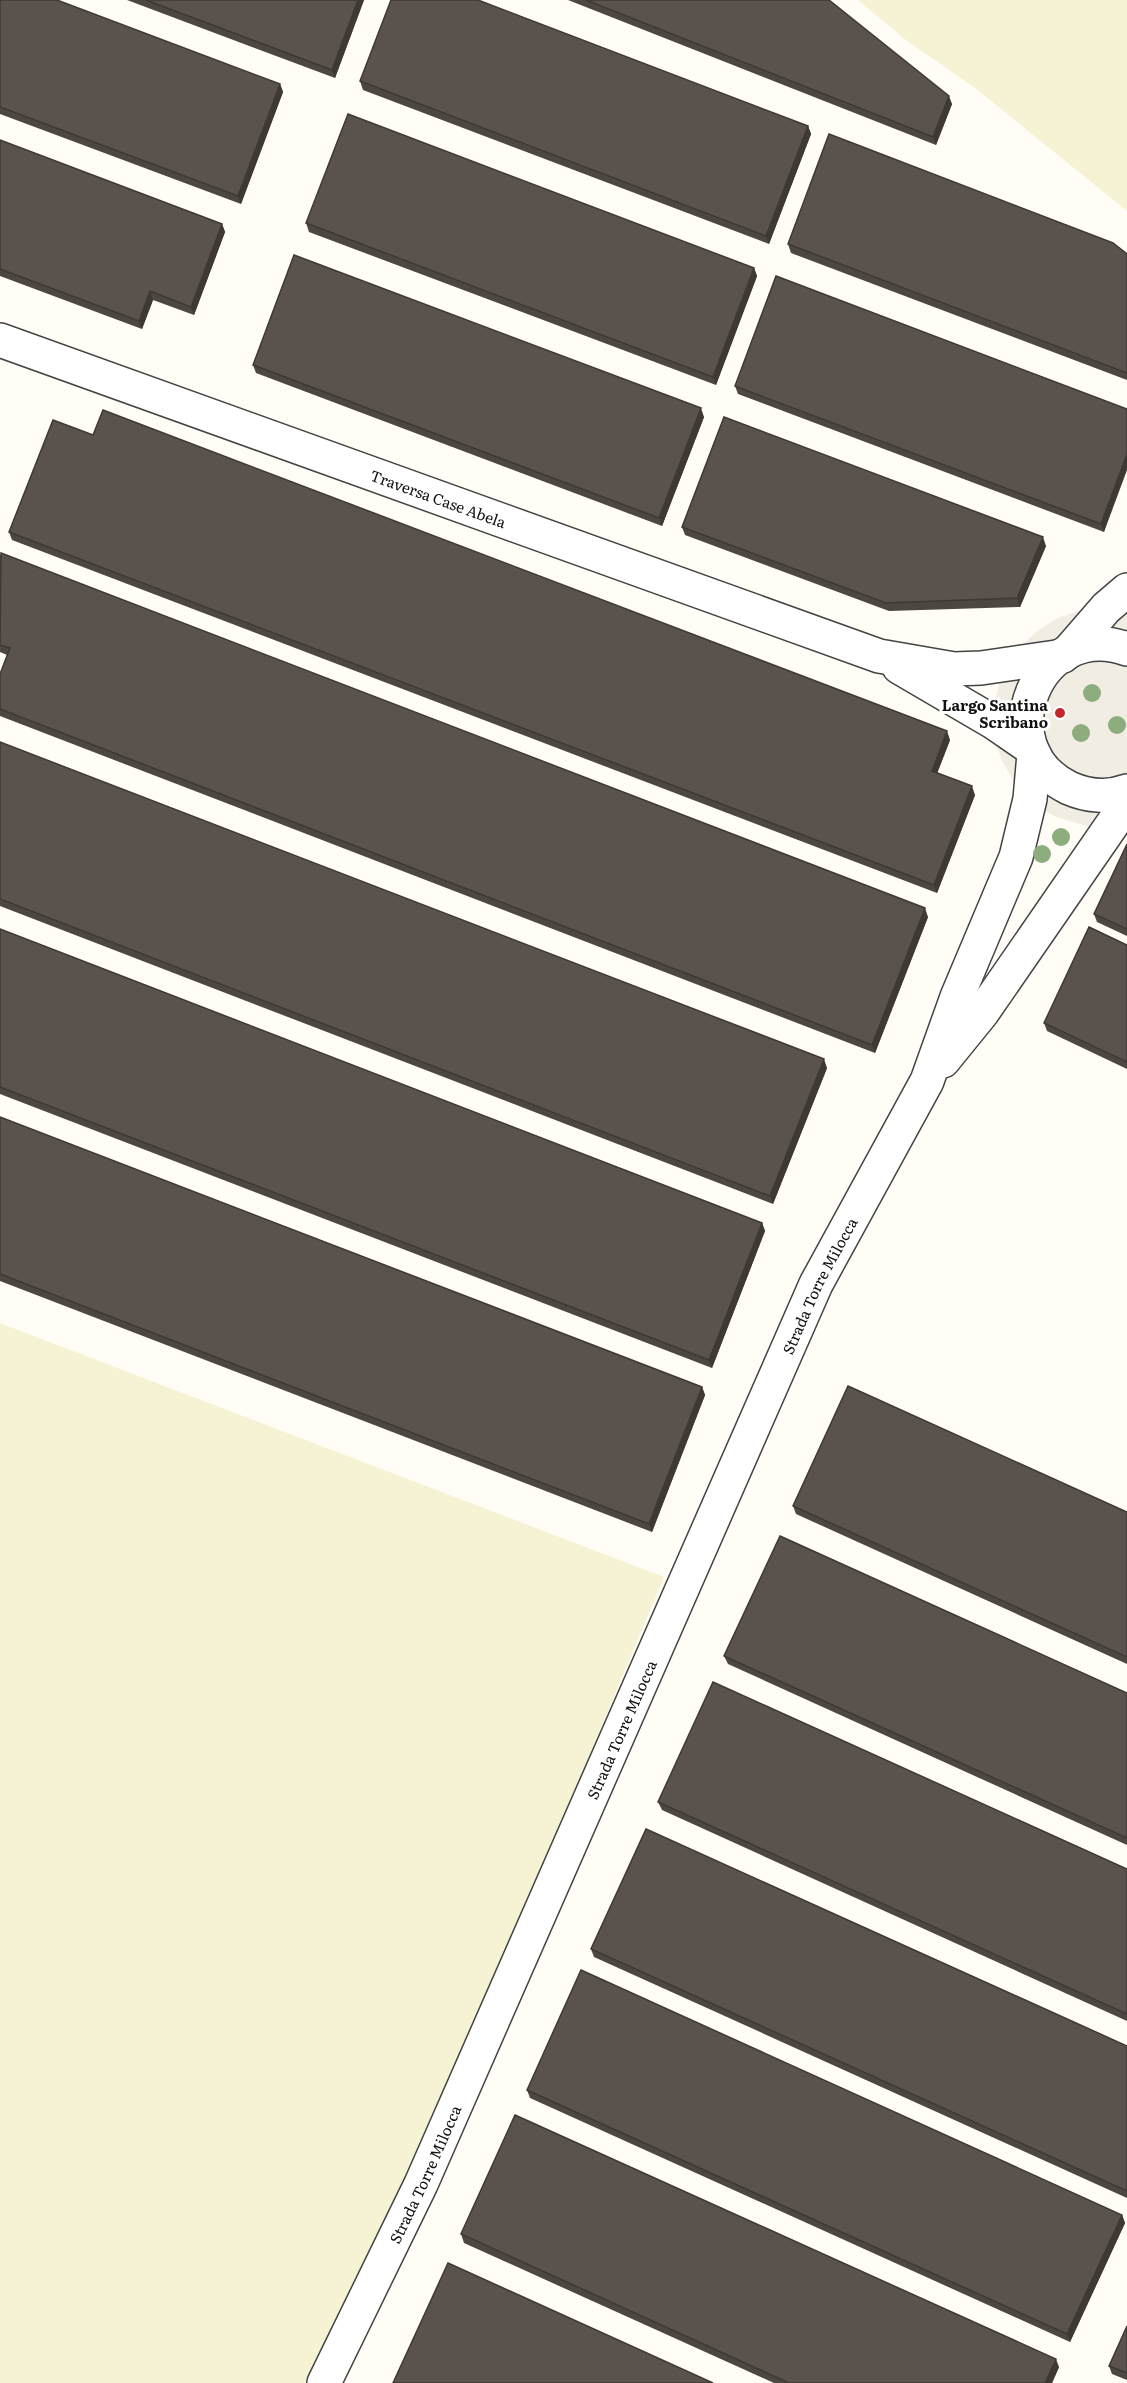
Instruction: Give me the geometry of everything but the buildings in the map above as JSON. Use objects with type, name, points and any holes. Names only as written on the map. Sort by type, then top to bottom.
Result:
[{"type":"street","name":"Traversa Case Abela","points":[[0,340],[879,656]]},
{"type":"street","points":[[1127,590],[1106,608],[1065,654],[1046,669],[1030,696],[1026,728],[1033,751],[1045,771],[1061,783],[1079,792],[1099,795],[1127,790]]},
{"type":"street","points":[[879,656],[954,669],[981,668],[1065,654],[1084,647],[1101,645],[1118,646],[1127,650]]},
{"type":"street","points":[[879,656],[993,722],[1033,751]]},
{"type":"street","points":[[927,1081],[957,996],[1016,857],[1030,800],[1033,751]]},
{"type":"street","points":[[927,1081],[982,1013],[1127,803]]},
{"type":"street","name":"Strada Torre Milocca","points":[[324,2383],[421,2184],[816,1284],[927,1081]]},
{"type":"shaded area","points":[[858,0],[1127,0],[1127,211],[975,88],[907,41]]},
{"type":"shaded area","name":"Largo Santina Scribano","points":[[1106,608],[1127,611],[1127,825],[1093,828],[1056,817],[1040,808],[1018,788],[1003,763],[996,744],[994,704],[1001,678],[1020,647],[1037,631],[1057,618],[1079,611]]},
{"type":"shaded area","points":[[0,1323],[664,1577],[584,1768],[407,2175],[305,2383],[0,2383]]},
{"type":"place","name":"Largo Santina Scribano","points":[[1060,713]]}]
